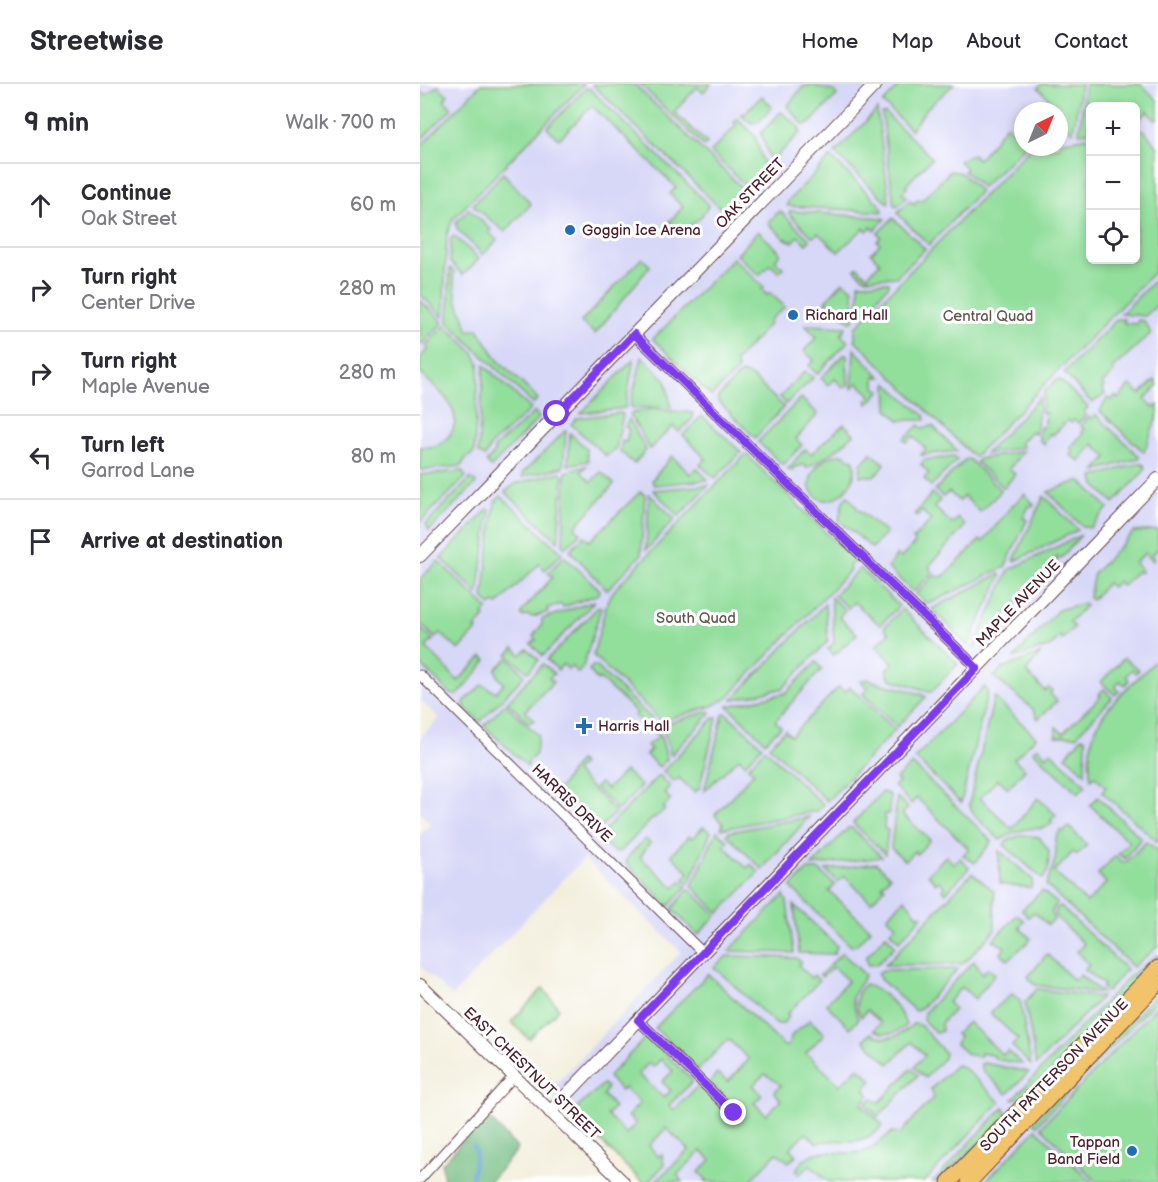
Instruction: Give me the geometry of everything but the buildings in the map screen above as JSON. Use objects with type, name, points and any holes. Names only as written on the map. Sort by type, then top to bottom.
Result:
[{"type":"highway","name":"SOUTH PATTERSON AVENUE","points":[[949,1182],[1158,968]]},
{"type":"highway","name":"SOUTH PATTERSON AVENUE","points":[[969,1182],[1158,983]]},
{"type":"street","name":"OAK STREET","points":[[420,555],[876,84]]},
{"type":"street","points":[[634,334],[977,668]]},
{"type":"street","name":"MAPLE AVENUE","points":[[550,1112],[1158,479]]},
{"type":"street","name":"HARRIS DRIVE","points":[[420,675],[703,953]]},
{"type":"street","name":"EAST CHESTNUT STREET","points":[[420,985],[623,1182]]},
{"type":"street","points":[[638,1020],[734,1113]]},
{"type":"street","points":[[420,1179],[514,1076]]},
{"type":"shaded area","points":[[420,84],[1158,84],[1158,1182],[644,1182],[549,1091],[681,952],[584,858],[452,996],[420,966],[420,835],[431,824],[420,813],[420,738],[439,718],[420,700]]},
{"type":"green space","points":[[481,84],[584,84],[453,219],[447,234],[443,317],[420,294],[420,147]]},
{"type":"green space","points":[[592,84],[634,84],[744,190],[723,211]]},
{"type":"green space","points":[[640,84],[711,84],[703,92],[697,87],[674,112],[707,143],[704,146]]},
{"type":"green space","points":[[901,84],[954,84],[926,109],[911,130],[883,103]]},
{"type":"green space","points":[[1042,84],[1081,84],[1073,132],[1068,128],[1068,102],[1053,102],[1038,88]]},
{"type":"green space","points":[[1085,84],[1141,84],[1158,101],[1158,119],[1155,120],[1148,111],[1140,120],[1140,102],[1086,102],[1086,132],[1079,133]]},
{"type":"green space","points":[[811,85],[836,92],[837,95],[809,124],[804,125],[787,106],[803,87]]},
{"type":"green space","points":[[438,86],[448,95],[444,100],[452,108],[420,141],[420,91],[425,95]]},
{"type":"green space","points":[[586,88],[590,89],[709,205],[700,218],[680,233],[669,222],[683,207],[670,194],[676,187],[592,106],[559,139],[547,128]]},
{"type":"green space","points":[[762,96],[772,107],[758,122],[751,123],[741,114],[744,114]]},
{"type":"green space","points":[[877,110],[889,201],[888,203],[835,153]]},
{"type":"green space","points":[[781,112],[800,127],[798,129],[801,132],[771,162],[761,133]]},
{"type":"green space","points":[[885,113],[932,158],[905,186],[907,188],[902,193],[907,197],[897,206],[894,205],[882,114]]},
{"type":"green space","points":[[737,118],[755,136],[765,168],[747,187],[711,152],[736,125],[734,122]]},
{"type":"green space","points":[[1006,125],[1014,133],[1015,156],[982,187],[964,171],[966,168],[959,161],[973,154],[977,159]]},
{"type":"green space","name":"Central Quad","points":[[1140,130],[1144,130],[1158,148],[1158,248],[1154,272],[974,457],[855,340],[855,328],[1022,156],[1068,156],[1068,141],[1086,138],[1086,264],[1140,264]]},
{"type":"green space","points":[[831,157],[882,207],[883,212],[787,206],[788,201]]},
{"type":"green space","points":[[950,171],[961,173],[980,191],[929,245],[897,213],[910,200],[914,204],[918,199],[921,201]]},
{"type":"green space","points":[[503,173],[531,204],[505,232],[473,205]]},
{"type":"green space","points":[[469,209],[491,230],[489,233],[497,240],[483,255],[457,229],[456,222]]},
{"type":"green space","points":[[780,211],[810,240],[806,244],[798,236],[793,242],[784,238],[769,224],[768,222]]},
{"type":"green space","points":[[790,211],[885,219],[875,230],[871,227],[867,231],[864,228],[838,252],[818,233],[813,237],[789,214]]},
{"type":"green space","points":[[893,218],[925,249],[896,277],[864,278],[855,269],[858,267],[867,276],[880,263],[871,253],[880,244],[877,241],[881,237],[878,233]]},
{"type":"green space","points":[[758,231],[781,253],[775,260],[783,268],[779,272],[771,264],[759,275],[737,255]]},
{"type":"green space","points":[[454,236],[479,259],[463,275],[450,262],[451,238]]},
{"type":"green space","points":[[642,258],[650,266],[595,334],[581,322]]},
{"type":"green space","points":[[733,258],[764,287],[762,290],[767,295],[770,293],[785,307],[768,321],[770,323],[735,362],[738,370],[711,396],[653,339]]},
{"type":"green space","points":[[450,268],[455,273],[453,275],[457,300],[469,331],[478,329],[497,359],[538,399],[533,404],[448,322]]},
{"type":"green space","points":[[1156,279],[1158,304],[1145,316],[1121,314]]},
{"type":"green space","points":[[843,282],[853,289],[854,319],[851,322],[825,301]]},
{"type":"green space","points":[[889,282],[889,285],[864,312],[859,313],[859,283]]},
{"type":"green space","points":[[420,300],[443,322],[422,344],[420,342]]},
{"type":"green space","points":[[1117,319],[1124,319],[1124,323],[1137,324],[1138,320],[1144,321],[1151,333],[1112,369],[1114,372],[1102,384],[1105,394],[1092,403],[1064,373]]},
{"type":"green space","points":[[445,325],[473,352],[479,363],[474,453],[466,458],[461,466],[420,470],[420,447],[437,445],[447,439],[455,423],[448,401],[420,373],[420,358],[428,349],[425,346]]},
{"type":"green space","points":[[805,325],[846,327],[841,335],[848,342],[817,374],[809,366],[814,360],[804,351],[817,337]]},
{"type":"green space","points":[[854,349],[881,377],[875,377],[875,388],[881,390],[868,404],[866,401],[871,395],[858,383],[852,388]]},
{"type":"green space","points":[[845,354],[847,355],[848,385],[844,388],[835,379],[828,385],[821,378]]},
{"type":"green space","points":[[642,357],[666,380],[671,407],[633,408],[630,406]]},
{"type":"green space","points":[[634,359],[625,408],[581,413]]},
{"type":"green space","points":[[484,365],[531,409],[491,445],[485,457],[478,453]]},
{"type":"green space","points":[[805,371],[813,378],[786,404],[780,397]]},
{"type":"green space","points":[[741,373],[752,377],[784,407],[755,438],[718,401],[718,397]]},
{"type":"green space","points":[[1056,380],[1060,380],[1088,407],[1084,412],[1086,415],[1078,423],[1074,420],[1071,423],[1068,420],[1053,435],[1050,433],[1044,444],[1039,440],[1040,427],[1044,427],[1046,413],[1042,413],[1044,392]]},
{"type":"green space","points":[[1155,380],[1158,385],[1145,399],[1154,408],[1158,405],[1158,414],[1144,452],[1100,411],[1108,397],[1112,400],[1115,396],[1118,399],[1130,385],[1140,394]]},
{"type":"green space","points":[[887,383],[925,416],[925,420],[899,420],[888,409]]},
{"type":"green space","points":[[1040,397],[1036,434],[1031,431],[1020,443],[1023,447],[985,454]]},
{"type":"green space","points":[[801,398],[818,414],[796,439],[802,445],[783,465],[758,442]]},
{"type":"green space","points":[[652,409],[693,413],[693,418],[679,432],[673,426],[650,449],[630,414]]},
{"type":"green space","points":[[535,412],[539,418],[491,467],[486,462],[493,455],[495,447]]},
{"type":"green space","points":[[621,413],[623,415],[616,448],[606,456],[571,424],[577,418]]},
{"type":"green space","points":[[1096,415],[1139,458],[1095,471],[1107,457],[1093,444],[1080,461],[1070,455],[1073,451],[1070,448],[1083,434],[1081,432],[1084,429],[1080,426],[1089,417],[1092,419]]},
{"type":"green space","points":[[702,416],[741,452],[715,478],[700,465],[706,459],[683,435]]},
{"type":"green space","points":[[629,419],[646,450],[634,464],[620,451],[622,441],[626,442],[629,429],[625,427]]},
{"type":"green space","points":[[844,424],[854,434],[844,444],[806,468],[805,464],[792,468],[793,471],[787,470],[805,449],[811,454]]},
{"type":"green space","points":[[919,425],[921,428],[933,426],[957,451],[921,455],[926,449],[913,436],[907,442],[904,439]]},
{"type":"green space","points":[[566,430],[563,467],[522,477],[522,474]]},
{"type":"green space","points":[[570,433],[586,448],[588,461],[568,465]]},
{"type":"green space","points":[[1023,451],[1009,469],[1015,474],[1004,488],[976,462],[979,459]]},
{"type":"green space","points":[[871,453],[885,464],[874,476],[860,476],[861,464]]},
{"type":"green space","name":"South Quad","points":[[746,454],[855,561],[849,566],[850,570],[726,699],[712,706],[661,721],[593,655],[608,599]]},
{"type":"green space","points":[[842,454],[854,461],[855,471],[852,481],[839,496],[823,500],[816,496],[810,488],[812,475],[823,461]]},
{"type":"green space","points":[[672,456],[690,474],[697,468],[708,480],[654,485],[652,480]]},
{"type":"green space","points":[[954,457],[957,460],[931,486],[924,479],[929,473],[921,465],[924,460]]},
{"type":"green space","points":[[969,459],[1001,491],[980,512],[964,496],[959,501],[949,492],[943,497],[935,490],[965,460]]},
{"type":"green space","points":[[1140,463],[1144,465],[1145,470],[1114,503],[1095,485],[1093,477]]},
{"type":"green space","points":[[586,466],[581,472],[591,482],[601,472],[614,484],[575,527],[581,533],[565,547],[563,544],[566,472]]},
{"type":"green space","points":[[462,471],[466,477],[420,522],[420,475]]},
{"type":"green space","points":[[560,472],[563,475],[558,541],[505,492],[515,484]]},
{"type":"green space","points":[[471,478],[476,483],[429,531],[426,524]]},
{"type":"green space","points":[[1080,480],[1108,508],[1090,528],[1082,526],[1048,492]]},
{"type":"green space","points":[[709,485],[679,516],[653,490]]},
{"type":"green space","points":[[640,492],[645,495],[641,555],[607,590],[570,550],[584,536],[590,541]]},
{"type":"green space","points":[[932,493],[940,500],[934,507],[952,524],[958,518],[965,526],[931,564],[929,568],[933,572],[913,592],[888,568],[897,555],[901,558],[915,543],[913,539],[931,520],[922,511],[917,516],[915,514]]},
{"type":"green space","points":[[649,494],[675,519],[646,550]]},
{"type":"green space","points":[[1025,494],[1034,505],[1029,506],[1023,518],[1027,520],[1005,567],[933,602],[926,603],[916,594],[935,575],[944,576],[980,540],[983,542],[1011,507]]},
{"type":"green space","points":[[501,496],[562,553],[545,570],[539,564],[497,605],[494,603],[491,606],[483,598],[495,502]]},
{"type":"green space","points":[[848,496],[858,509],[886,533],[872,548],[839,520],[843,501]]},
{"type":"green space","points":[[1044,496],[1078,530],[1015,561],[1014,560]]},
{"type":"green space","points":[[488,509],[490,510],[478,594],[441,558]]},
{"type":"green space","points":[[1158,530],[1158,549],[1152,555],[1155,558],[1153,561],[1145,553],[1135,563],[1142,571],[1140,573],[1137,571],[1122,586],[1118,581],[1112,587],[1107,583],[1092,600],[1089,598],[1094,573],[1134,532]]},
{"type":"green space","points":[[1081,535],[1061,558],[1057,556],[1058,560],[974,648],[1009,570]]},
{"type":"green space","points":[[564,556],[600,590],[599,594],[563,607],[561,604],[547,608],[548,612],[533,617],[527,615],[523,617],[521,615],[523,610],[553,577],[548,573]]},
{"type":"green space","points":[[438,561],[488,609],[483,614],[485,617],[475,628],[477,630],[459,650],[440,633],[435,638],[420,623],[420,579]]},
{"type":"green space","points":[[860,568],[899,606],[880,625],[854,602],[848,608],[834,595]]},
{"type":"green space","points":[[999,574],[1001,576],[968,646],[932,609]]},
{"type":"green space","points":[[831,597],[845,610],[839,617],[857,634],[834,655],[828,649],[834,643]]},
{"type":"green space","points":[[595,601],[543,656],[531,644],[536,640],[533,636],[542,625],[542,619]]},
{"type":"green space","points":[[1084,603],[1086,606],[1069,622],[1074,627],[1063,639],[1060,636],[1051,646],[1014,658],[1058,610]]},
{"type":"green space","points":[[825,604],[828,641],[783,688],[732,700]]},
{"type":"green space","points":[[599,606],[601,608],[583,667],[578,673],[571,666],[568,669],[563,664],[558,670],[547,660]]},
{"type":"green space","points":[[902,609],[958,664],[931,692],[891,679],[887,674],[887,668],[893,663],[876,646],[889,633],[884,628]]},
{"type":"green space","points":[[420,628],[433,640],[426,647],[458,681],[482,657],[487,660],[458,695],[450,694],[420,664]]},
{"type":"green space","points":[[514,648],[521,655],[527,649],[539,660],[528,672],[508,655]]},
{"type":"green space","points":[[1040,654],[1026,672],[1045,691],[1049,688],[1052,691],[1050,694],[1057,701],[1038,719],[1033,709],[994,677],[1001,669]]},
{"type":"green space","points":[[508,658],[525,675],[480,722],[465,708],[464,702],[482,685],[496,692],[504,683],[498,677],[496,669]]},
{"type":"green space","points":[[1124,658],[1139,670],[1136,673],[1132,669],[1126,676],[1129,680],[1125,685],[1120,681],[1115,687],[1119,691],[1115,695],[1101,682]]},
{"type":"green space","points":[[1158,658],[1158,842],[1102,792],[1106,787],[1095,776],[1091,779],[1089,758],[1092,740],[1106,711]]},
{"type":"green space","points":[[816,662],[822,669],[775,721],[781,727],[765,742],[728,706],[786,693]]},
{"type":"green space","points":[[543,664],[554,674],[549,678],[553,682],[525,711],[534,720],[529,723],[507,702]]},
{"type":"green space","points":[[596,666],[652,719],[647,726],[634,716],[637,713],[600,679],[598,681],[589,670]]},
{"type":"green space","points":[[868,679],[926,697],[897,727],[863,694],[868,688],[861,681]]},
{"type":"green space","points":[[839,687],[845,692],[850,687],[895,730],[827,801],[769,746],[785,730],[791,736]]},
{"type":"green space","points":[[984,687],[988,691],[961,803],[915,758]]},
{"type":"green space","points":[[1104,689],[1112,698],[1076,736],[1056,736],[1056,727],[1063,733],[1101,696],[1099,694]]},
{"type":"green space","points":[[994,697],[1036,737],[1014,759],[1025,769],[1008,788],[998,779],[980,798],[1012,829],[1038,798],[1056,815],[1050,821],[1053,823],[1046,827],[1024,830],[1000,840],[975,816],[969,805]]},
{"type":"green space","points":[[505,704],[538,735],[536,754],[528,761],[528,767],[484,726]]},
{"type":"green space","points":[[709,711],[711,713],[671,755],[662,725]]},
{"type":"green space","points":[[726,713],[762,746],[745,764],[739,758],[704,791],[723,715]]},
{"type":"green space","points":[[714,718],[717,718],[699,789],[694,792],[679,778],[674,782],[663,771]]},
{"type":"green space","points":[[655,729],[660,734],[667,759],[659,767],[646,755],[651,749],[647,745],[659,737],[653,731]]},
{"type":"green space","points":[[1082,737],[1086,739],[1085,773],[1066,756]]},
{"type":"green space","points":[[1037,747],[1046,756],[1051,752],[1086,785],[1078,793],[1033,751]]},
{"type":"green space","points":[[765,749],[823,805],[817,811],[721,829],[723,824],[715,815],[754,772],[748,767]]},
{"type":"green space","points":[[579,761],[582,764],[575,772],[616,812],[601,827],[591,830],[553,794],[554,789],[561,786]]},
{"type":"green space","points":[[912,764],[992,841],[975,863],[963,855],[969,849],[917,798],[911,804],[894,786],[899,782],[896,779]]},
{"type":"green space","points":[[625,771],[641,786],[618,810],[595,788],[600,783],[607,789]]},
{"type":"green space","points":[[659,775],[670,786],[664,793],[671,800],[663,808],[665,810],[651,820],[621,851],[614,852],[598,837]]},
{"type":"green space","points":[[882,792],[890,795],[889,814],[885,814],[884,829],[888,830],[885,854],[853,823]]},
{"type":"green space","points":[[897,797],[908,808],[902,814],[930,840],[917,854],[914,851],[905,861],[891,848]]},
{"type":"green space","points":[[1098,797],[1141,838],[1125,858],[1118,854],[1129,842],[1090,805]]},
{"type":"green space","points":[[809,817],[762,869],[727,835],[729,832]]},
{"type":"green space","points":[[703,827],[711,832],[689,883],[684,879],[689,872],[671,855],[689,836],[693,838]]},
{"type":"green space","points":[[1069,827],[1087,845],[1077,855],[1073,852],[1054,872],[1087,903],[1106,883],[1098,874],[1115,856],[1123,862],[1127,861],[1146,842],[1158,850],[1158,946],[1133,967],[1046,885],[1055,860],[1057,837],[1061,830],[1063,832]]},
{"type":"green space","points":[[848,828],[852,828],[882,857],[812,866]]},
{"type":"green space","points":[[717,831],[728,841],[724,846],[747,868],[751,864],[759,872],[719,913],[692,886]]},
{"type":"green space","points":[[1022,835],[1039,837],[1049,851],[1048,870],[1043,879],[1004,845],[1006,841]]},
{"type":"green space","points":[[645,839],[650,843],[640,857],[675,888],[681,881],[687,886],[669,906],[626,863],[629,856]]},
{"type":"green space","points":[[999,850],[1033,880],[1031,888],[1000,884]]},
{"type":"green space","points":[[946,856],[954,864],[960,858],[969,868],[946,893],[943,890],[945,887],[939,881],[936,884],[928,874]]},
{"type":"green space","points":[[876,863],[890,876],[882,885],[885,888],[871,902],[844,876],[838,882],[826,870]]},
{"type":"green space","points":[[808,870],[819,870],[835,885],[829,891],[871,930],[856,945],[851,946],[791,887]]},
{"type":"green space","points":[[972,873],[994,891],[995,930],[966,961],[961,964],[885,965]]},
{"type":"green space","points":[[689,889],[717,915],[698,935],[672,909]]},
{"type":"green space","points":[[1042,891],[1057,903],[1052,911],[1054,920],[1048,925],[1034,912],[1028,917],[1022,910]]},
{"type":"green space","points":[[784,895],[794,953],[729,951]]},
{"type":"green space","points":[[905,899],[918,916],[920,914],[923,916],[899,941],[890,932],[896,925],[887,917]]},
{"type":"green space","points":[[794,905],[837,946],[834,954],[799,953]]},
{"type":"green space","points":[[1060,906],[1126,969],[1107,992],[1102,988],[1104,985],[1085,970],[1089,965],[1077,952],[1084,944],[1056,917],[1056,910]]},
{"type":"green space","points":[[1017,915],[1024,921],[1019,927],[1031,939],[1008,960],[1001,953],[1005,947],[993,940]]},
{"type":"green space","points":[[886,935],[895,946],[877,964],[868,965],[866,957]]},
{"type":"green space","points":[[842,953],[865,975],[852,998],[858,1020],[850,1028],[826,1004],[848,981],[833,967],[822,977],[820,975]]},
{"type":"green space","points":[[1047,954],[1074,980],[1080,975],[1102,993],[1035,985],[1028,977]]},
{"type":"green space","points":[[1158,955],[1158,960],[1027,1097],[1013,1099],[1131,975]]},
{"type":"green space","points":[[727,956],[796,958],[801,962],[798,965],[811,978],[814,975],[819,981],[787,1014],[789,1017],[782,1024],[776,1024],[714,967]]},
{"type":"green space","points":[[974,961],[982,974],[988,968],[995,974],[975,999],[962,987],[948,1002],[955,1009],[941,1023],[942,1031],[936,1033],[923,1020],[924,1013]]},
{"type":"green space","points":[[958,969],[920,1009],[915,1011],[880,979],[878,973],[883,970]]},
{"type":"green space","points":[[708,974],[784,1046],[788,1046],[792,1035],[810,1020],[824,1034],[806,1053],[840,1085],[858,1067],[872,1080],[864,1089],[869,1095],[861,1104],[883,1125],[866,1138],[852,1141],[817,1143],[806,1133],[790,1148],[797,1155],[789,1162],[777,1153],[749,1182],[705,1182],[707,1180],[699,1172],[711,1160],[701,1151],[677,1175],[683,1182],[655,1182],[689,1150],[666,1128],[649,1146],[659,1157],[662,1154],[664,1165],[648,1182],[642,1182],[572,1113],[603,1084],[607,1087],[603,1095],[614,1107],[607,1115],[626,1134],[636,1124],[628,1116],[640,1103],[624,1088],[621,1091],[608,1077],[647,1036],[693,1081],[669,1105],[674,1110],[698,1086],[732,1118],[739,1111],[710,1082],[717,1073],[728,1082],[749,1059],[728,1039],[698,1070],[655,1028]],"holes":[[[661,1059],[673,1071],[662,1082],[671,1090],[664,1098],[638,1074],[649,1063],[653,1067]],[[765,1074],[781,1085],[774,1092],[781,1100],[766,1115],[754,1103],[762,1095],[753,1085]]]},
{"type":"green space","points":[[865,984],[890,1000],[906,1025],[895,1033],[883,1033],[874,1030],[881,1023],[867,1010],[861,1017],[857,1008],[857,1000]]},
{"type":"green space","points":[[543,988],[559,1009],[529,1039],[511,1022]]},
{"type":"green space","points":[[1037,989],[1101,997],[1036,1065],[1025,1002]]},
{"type":"green space","points":[[1158,992],[1158,998],[1037,1125],[1033,1122]]},
{"type":"green space","points":[[1012,994],[1020,1000],[1031,1065],[1012,1046],[1018,1039],[990,1013]]},
{"type":"green space","points":[[1158,1005],[1158,1182],[1097,1182],[1041,1127]]},
{"type":"green space","points":[[968,1022],[1003,1055],[1008,1051],[1022,1064],[995,1059],[995,1056],[981,1053],[980,1057],[967,1054],[956,1044],[959,1037],[956,1034]]},
{"type":"green space","points":[[913,1024],[920,1025],[945,1053],[944,1058],[925,1078],[914,1067],[925,1055],[911,1042],[889,1064],[864,1040],[871,1033],[883,1038],[894,1037]]},
{"type":"green space","points":[[981,1064],[1029,1072],[1007,1094],[981,1069]]},
{"type":"green space","points":[[956,1065],[963,1067],[1000,1102],[924,1182],[829,1182],[810,1165],[800,1174],[796,1170],[803,1161],[818,1153],[866,1151],[893,1132],[900,1134],[934,1097],[931,1089]]},
{"type":"green space","points":[[911,1069],[918,1075],[878,1117],[866,1104],[872,1098],[879,1103]]},
{"type":"green space","points":[[1004,1107],[1007,1115],[999,1124],[937,1182],[933,1182]]},
{"type":"green space","points":[[486,1115],[518,1149],[489,1182],[444,1182],[442,1164]]},
{"type":"green space","points":[[1036,1129],[1092,1182],[985,1182]]},
{"type":"waterway","points":[[471,1182],[476,1153],[473,1146]]},
{"type":"place","name":"Goggin Ice Arena","points":[[570,230]]},
{"type":"place","name":"Richard Hall","points":[[793,315]]},
{"type":"place","name":"Harris Hall","points":[[584,726]]},
{"type":"place","name":"Tappan Band Field","points":[[1132,1151]]},
{"type":"route","points":[[557,414],[634,334],[977,668],[638,1020],[734,1113]]}]
